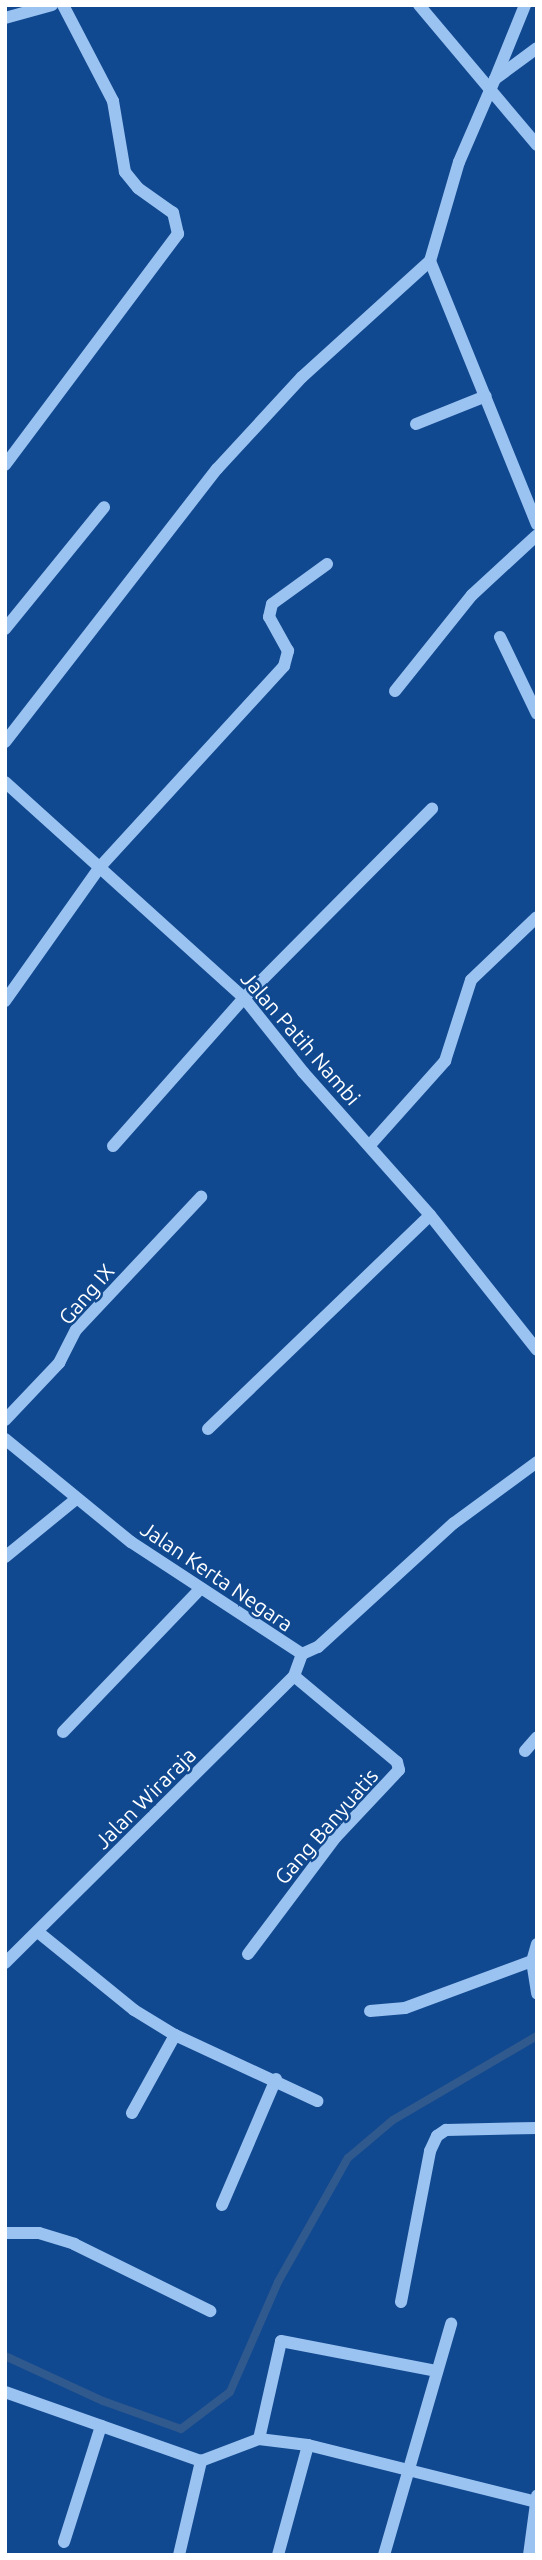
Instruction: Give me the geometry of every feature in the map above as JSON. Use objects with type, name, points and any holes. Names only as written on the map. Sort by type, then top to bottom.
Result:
[{"type":"street","points":[[5,18],[52,5]]},
{"type":"street","points":[[5,465],[178,234],[173,213],[138,188],[125,172],[113,101],[63,5]]},
{"type":"street","points":[[419,5],[493,84],[537,145]]},
{"type":"street","points":[[5,742],[217,469],[302,377],[430,261],[459,162],[525,5]]},
{"type":"street","points":[[493,84],[537,48]]},
{"type":"street","points":[[430,261],[537,524]]},
{"type":"street","points":[[416,425],[486,396]]},
{"type":"street","points":[[5,629],[104,507]]},
{"type":"street","points":[[395,691],[472,595],[537,536]]},
{"type":"street","points":[[5,1001],[99,868],[284,666],[288,651],[269,617],[272,604],[327,564]]},
{"type":"street","points":[[500,637],[537,714]]},
{"type":"street","name":"Jalan Patih Nambi","points":[[5,782],[244,998],[303,1072],[370,1144],[430,1215],[537,1349]]},
{"type":"street","points":[[113,1146],[244,998],[432,809]]},
{"type":"street","points":[[370,1144],[445,1060],[471,980],[537,917]]},
{"type":"street","name":"Gang IX","points":[[5,1420],[59,1363],[76,1329],[201,1197]]},
{"type":"street","points":[[208,1429],[430,1215]]},
{"type":"street","name":"Jalan Kerta Negara","points":[[5,1439],[76,1499],[201,1588],[302,1654],[318,1647],[454,1523],[537,1462]]},
{"type":"street","points":[[5,1557],[76,1499]]},
{"type":"street","points":[[63,1732],[201,1588]]},
{"type":"street","name":"Jalan Wiraraja","points":[[5,1963],[294,1676],[302,1654]]},
{"type":"street","name":"Gang Banyuatis","points":[[248,1954],[337,1837],[399,1770],[397,1762],[294,1676]]},
{"type":"street","points":[[524,1751],[537,1737]]},
{"type":"street","points":[[38,1932],[104,1990],[175,2035],[276,2079],[317,2101]]},
{"type":"street","points":[[537,1944],[532,1961],[537,1994]]},
{"type":"street","points":[[370,2011],[405,2008],[511,1973],[532,1961]]},
{"type":"street","points":[[132,2113],[175,2035]]},
{"type":"street","points":[[222,2205],[276,2079]]},
{"type":"street","points":[[401,2302],[429,2151],[437,2136],[446,2130],[537,2128]]},
{"type":"street","points":[[5,2233],[39,2233],[74,2244],[209,2311]]},
{"type":"street","points":[[384,2555],[451,2324]]},
{"type":"street","points":[[259,2439],[281,2341],[437,2371]]},
{"type":"street","points":[[5,2392],[201,2462],[259,2439],[308,2445],[536,2502]]},
{"type":"street","points":[[64,2542],[102,2426]]},
{"type":"street","points":[[278,2555],[308,2445]]},
{"type":"street","points":[[178,2555],[201,2462]]},
{"type":"street","points":[[529,2555],[537,2496]]},
{"type":"waterway","points":[[5,2356],[103,2401],[181,2429],[230,2392],[278,2282],[348,2158],[393,2120],[537,2036]]}]
